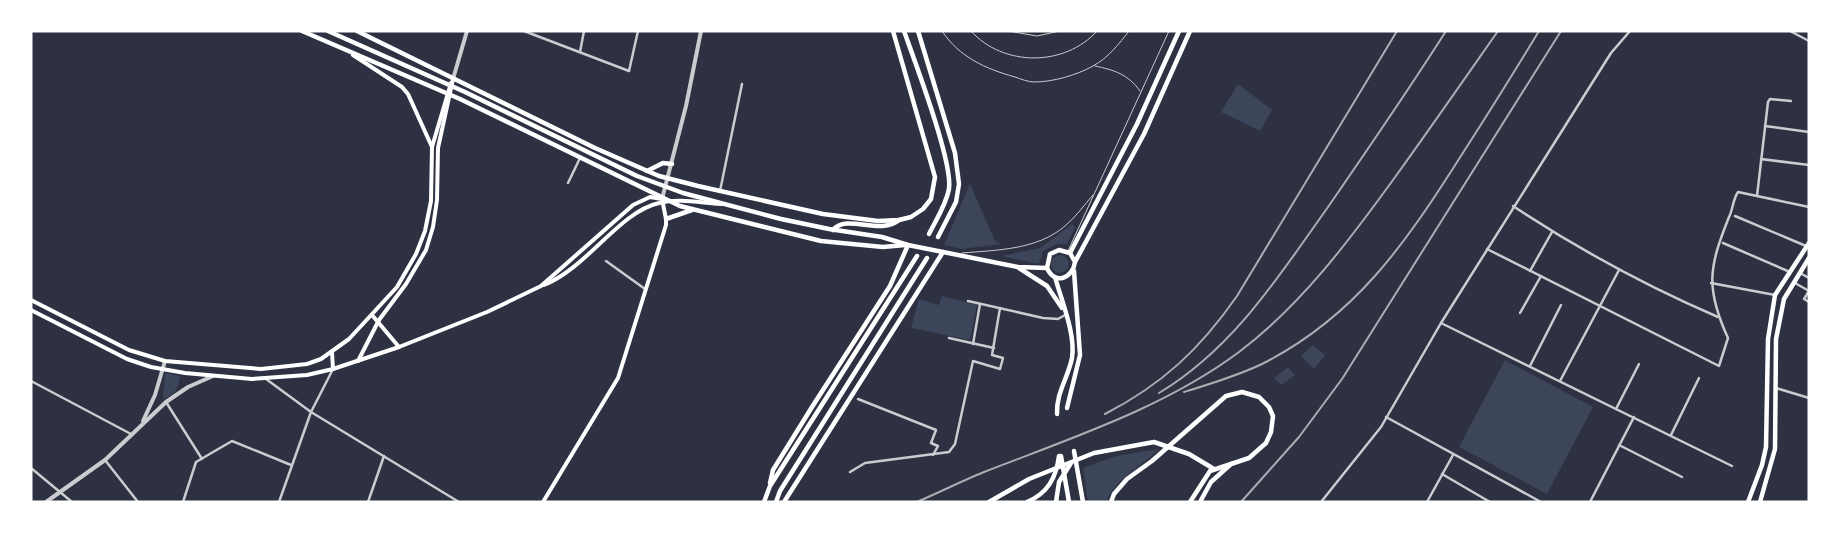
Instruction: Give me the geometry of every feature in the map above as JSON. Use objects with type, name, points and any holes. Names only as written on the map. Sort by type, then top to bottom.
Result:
[{"type":"main road","points":[[302,31],[353,55],[449,94],[662,198],[693,209],[821,241],[883,247],[908,245]]},
{"type":"main road","points":[[357,31],[567,136],[669,178],[720,192],[823,214],[878,221],[899,220]]},
{"type":"main road","points":[[833,230],[842,223],[886,226],[911,217],[924,209],[931,199],[935,177],[893,31]]},
{"type":"main road","points":[[904,31],[944,152],[950,187],[946,201],[929,234]]},
{"type":"main road","points":[[918,31],[955,153],[959,184],[956,202],[938,237]]},
{"type":"main road","points":[[1069,252],[1137,124],[1179,31]]},
{"type":"main road","points":[[1067,408],[1069,394],[1079,362],[1080,337],[1074,270],[1076,262],[1144,134],[1190,31]]},
{"type":"main road","points":[[330,32],[465,92],[637,176],[683,193],[724,205],[833,230],[860,233],[908,245],[1018,267],[1047,268],[1055,278],[1068,323],[1072,354],[1058,396],[1057,414]]},
{"type":"main road","points":[[353,55],[402,87],[408,94],[432,147]]},
{"type":"main road","points":[[31,300],[129,350],[165,361],[261,369],[307,364],[332,352],[349,339],[397,287],[407,272],[425,231],[430,201],[432,147],[453,79]]},
{"type":"main road","points":[[358,361],[379,320],[406,284],[426,250],[433,227],[437,200],[438,148],[449,94]]},
{"type":"main road","points":[[432,147],[438,148]]},
{"type":"main road","points":[[647,170],[663,163],[672,164]]},
{"type":"main road","points":[[541,286],[633,205],[650,197],[662,198]]},
{"type":"main road","points":[[543,502],[618,378],[666,219],[662,198]]},
{"type":"main road","points":[[31,310],[126,358],[162,369],[213,376],[266,379],[307,375],[333,369],[399,347],[480,315],[559,279],[631,217],[649,206],[672,201],[724,205]]},
{"type":"main road","points":[[666,219],[693,209]]},
{"type":"main road","points":[[1748,502],[1762,465],[1766,447],[1768,339],[1775,295],[1808,244]]},
{"type":"main road","points":[[764,502],[773,470],[890,286],[908,245]]},
{"type":"main road","points":[[1047,268],[1050,254],[1059,250],[1069,252],[1076,262]]},
{"type":"main road","points":[[784,502],[943,252]]},
{"type":"main road","points":[[770,486],[917,256]]},
{"type":"main road","points":[[776,502],[780,491],[927,258]]},
{"type":"main road","points":[[1760,502],[1775,449],[1778,331],[1784,299],[1809,258]]},
{"type":"main road","points":[[1018,267],[1047,286],[1065,313]]},
{"type":"main road","points":[[1055,278],[1068,277],[1074,270]]},
{"type":"main road","points":[[372,314],[379,320],[399,347]]},
{"type":"main road","points":[[332,352],[333,369]]},
{"type":"main road","points":[[1111,502],[1120,485],[1170,446],[1226,396],[1236,392],[1249,393],[1259,397],[1269,407],[1272,416],[1271,432],[1266,443],[1254,455],[1214,469],[1206,476],[1190,502]]},
{"type":"main road","points":[[989,502],[1029,478],[1072,462],[1105,451],[1154,442],[1170,446],[1206,462],[1214,469]]},
{"type":"main road","points":[[1074,451],[1082,502]]},
{"type":"main road","points":[[1027,502],[1043,493],[1050,486],[1060,456],[1068,502]]},
{"type":"main road","points":[[1056,502],[1059,482],[1072,462]]},
{"type":"main road","points":[[1200,502],[1216,476],[1232,463]]},
{"type":"street","points":[[453,79],[467,31]]},
{"type":"street","points":[[524,31],[629,71],[638,31]]},
{"type":"street","points":[[580,52],[584,31]]},
{"type":"street","points":[[662,198],[669,178],[701,31]]},
{"type":"street","points":[[1321,502],[1386,417],[1513,206],[1611,52],[1630,31]]},
{"type":"street","points":[[1790,31],[1809,41]]},
{"type":"street","points":[[720,192],[742,84]]},
{"type":"street","points":[[1757,196],[1768,101],[1792,101]]},
{"type":"street","points":[[1766,126],[1809,132]]},
{"type":"street","points":[[568,183],[580,158]]},
{"type":"street","points":[[1761,159],[1809,165]]},
{"type":"street","points":[[1487,249],[1719,366],[1728,338],[1718,318],[1710,282],[1715,253],[1736,195],[1738,192],[1809,206]]},
{"type":"street","points":[[1513,206],[1552,232],[1619,270],[1718,318]]},
{"type":"street","points":[[1735,216],[1808,244]]},
{"type":"street","points":[[1530,271],[1552,232]]},
{"type":"street","points":[[1723,243],[1790,272]]},
{"type":"street","points":[[606,261],[645,289]]},
{"type":"street","points":[[1560,381],[1619,270]]},
{"type":"street","points":[[1800,273],[1809,278]]},
{"type":"street","points":[[1520,313],[1541,276]]},
{"type":"street","points":[[1710,282],[1775,295]]},
{"type":"street","points":[[1794,283],[1809,291],[1804,299],[1809,302]]},
{"type":"street","points":[[968,301],[1058,320],[1065,313]]},
{"type":"street","points":[[973,344],[980,304]]},
{"type":"street","points":[[1530,366],[1561,305]]},
{"type":"street","points":[[850,472],[865,463],[949,452],[955,444],[973,361],[1000,369],[1003,358],[992,355],[1000,308]]},
{"type":"street","points":[[1441,323],[1732,466]]},
{"type":"street","points":[[949,338],[994,348]]},
{"type":"street","points":[[142,423],[154,395],[165,361]]},
{"type":"street","points":[[1616,408],[1639,364]]},
{"type":"street","points":[[279,502],[311,412],[333,369]]},
{"type":"street","points":[[46,502],[105,460],[166,402],[188,387],[213,376]]},
{"type":"street","points":[[1671,436],[1700,378]]},
{"type":"street","points":[[266,379],[311,412],[459,502]]},
{"type":"street","points":[[31,381],[131,434]]},
{"type":"street","points":[[1776,388],[1809,398]]},
{"type":"street","points":[[858,399],[936,430],[931,443],[938,446],[933,455]]},
{"type":"street","points":[[166,402],[202,459]]},
{"type":"street","points":[[1386,417],[1541,502]]},
{"type":"street","points":[[1591,501],[1634,417]]},
{"type":"street","points":[[182,502],[196,462],[232,441],[291,465]]},
{"type":"street","points":[[1619,445],[1682,477]]},
{"type":"street","points":[[1427,502],[1453,455]]},
{"type":"street","points":[[368,502],[384,456]]},
{"type":"street","points":[[105,460],[138,502]]},
{"type":"street","points":[[31,468],[72,502]]},
{"type":"street","points":[[1442,474],[1490,502]]},
{"type":"lane","points":[[942,31],[954,46],[975,62],[993,71],[1033,82],[1060,78],[1094,66],[1117,46],[1129,31]]},
{"type":"lane","points":[[970,31],[979,39],[1005,53],[1039,59],[1055,57],[1072,51],[1088,41],[1097,31]]},
{"type":"lane","points":[[1008,31],[1037,36],[1060,31]]},
{"type":"lane","points":[[1069,252],[1169,31]]},
{"type":"lane","points":[[1094,66],[1118,71],[1133,82],[1140,92]]},
{"type":"lane","points":[[953,254],[1022,247],[1047,237],[1065,227],[1096,192]]},
{"type":"shaded area","points":[[1238,84],[1272,110],[1260,131],[1221,112]]},
{"type":"shaded area","points":[[970,184],[995,241],[1001,244],[962,249],[944,245]]},
{"type":"shaded area","points":[[1072,224],[1075,227],[1067,244],[1057,244],[1043,251],[1039,264],[1001,256],[1040,248]]},
{"type":"shaded area","points":[[1060,255],[1066,258],[1069,264],[1066,270],[1060,273],[1054,270],[1051,264],[1054,258]]},
{"type":"shaded area","points":[[942,296],[977,305],[970,340],[911,328],[919,299],[939,305]]},
{"type":"shaded area","points":[[1313,345],[1325,355],[1314,369],[1301,356]]},
{"type":"shaded area","points":[[1505,360],[1593,407],[1547,494],[1459,447]]},
{"type":"shaded area","points":[[1288,367],[1295,375],[1281,385],[1274,378]]},
{"type":"shaded area","points":[[165,373],[180,376],[176,390],[163,399]]},
{"type":"shaded area","points":[[1159,449],[1117,485],[1106,502],[1088,502],[1083,468],[1116,456]]},
{"type":"railway","points":[[1105,414],[1145,390],[1179,364],[1209,333],[1223,315],[1237,296],[1397,31]]},
{"type":"railway","points":[[1159,393],[1210,355],[1232,333],[1273,285],[1403,98],[1446,31]]},
{"type":"railway","points":[[917,502],[984,472],[1083,434],[1148,406],[1210,372],[1262,334],[1322,272],[1359,226],[1498,31]]},
{"type":"railway","points":[[1184,392],[1262,364],[1295,345],[1351,301],[1375,276],[1419,220],[1539,31]]},
{"type":"railway","points":[[1241,502],[1299,437],[1342,379],[1561,31]]}]
